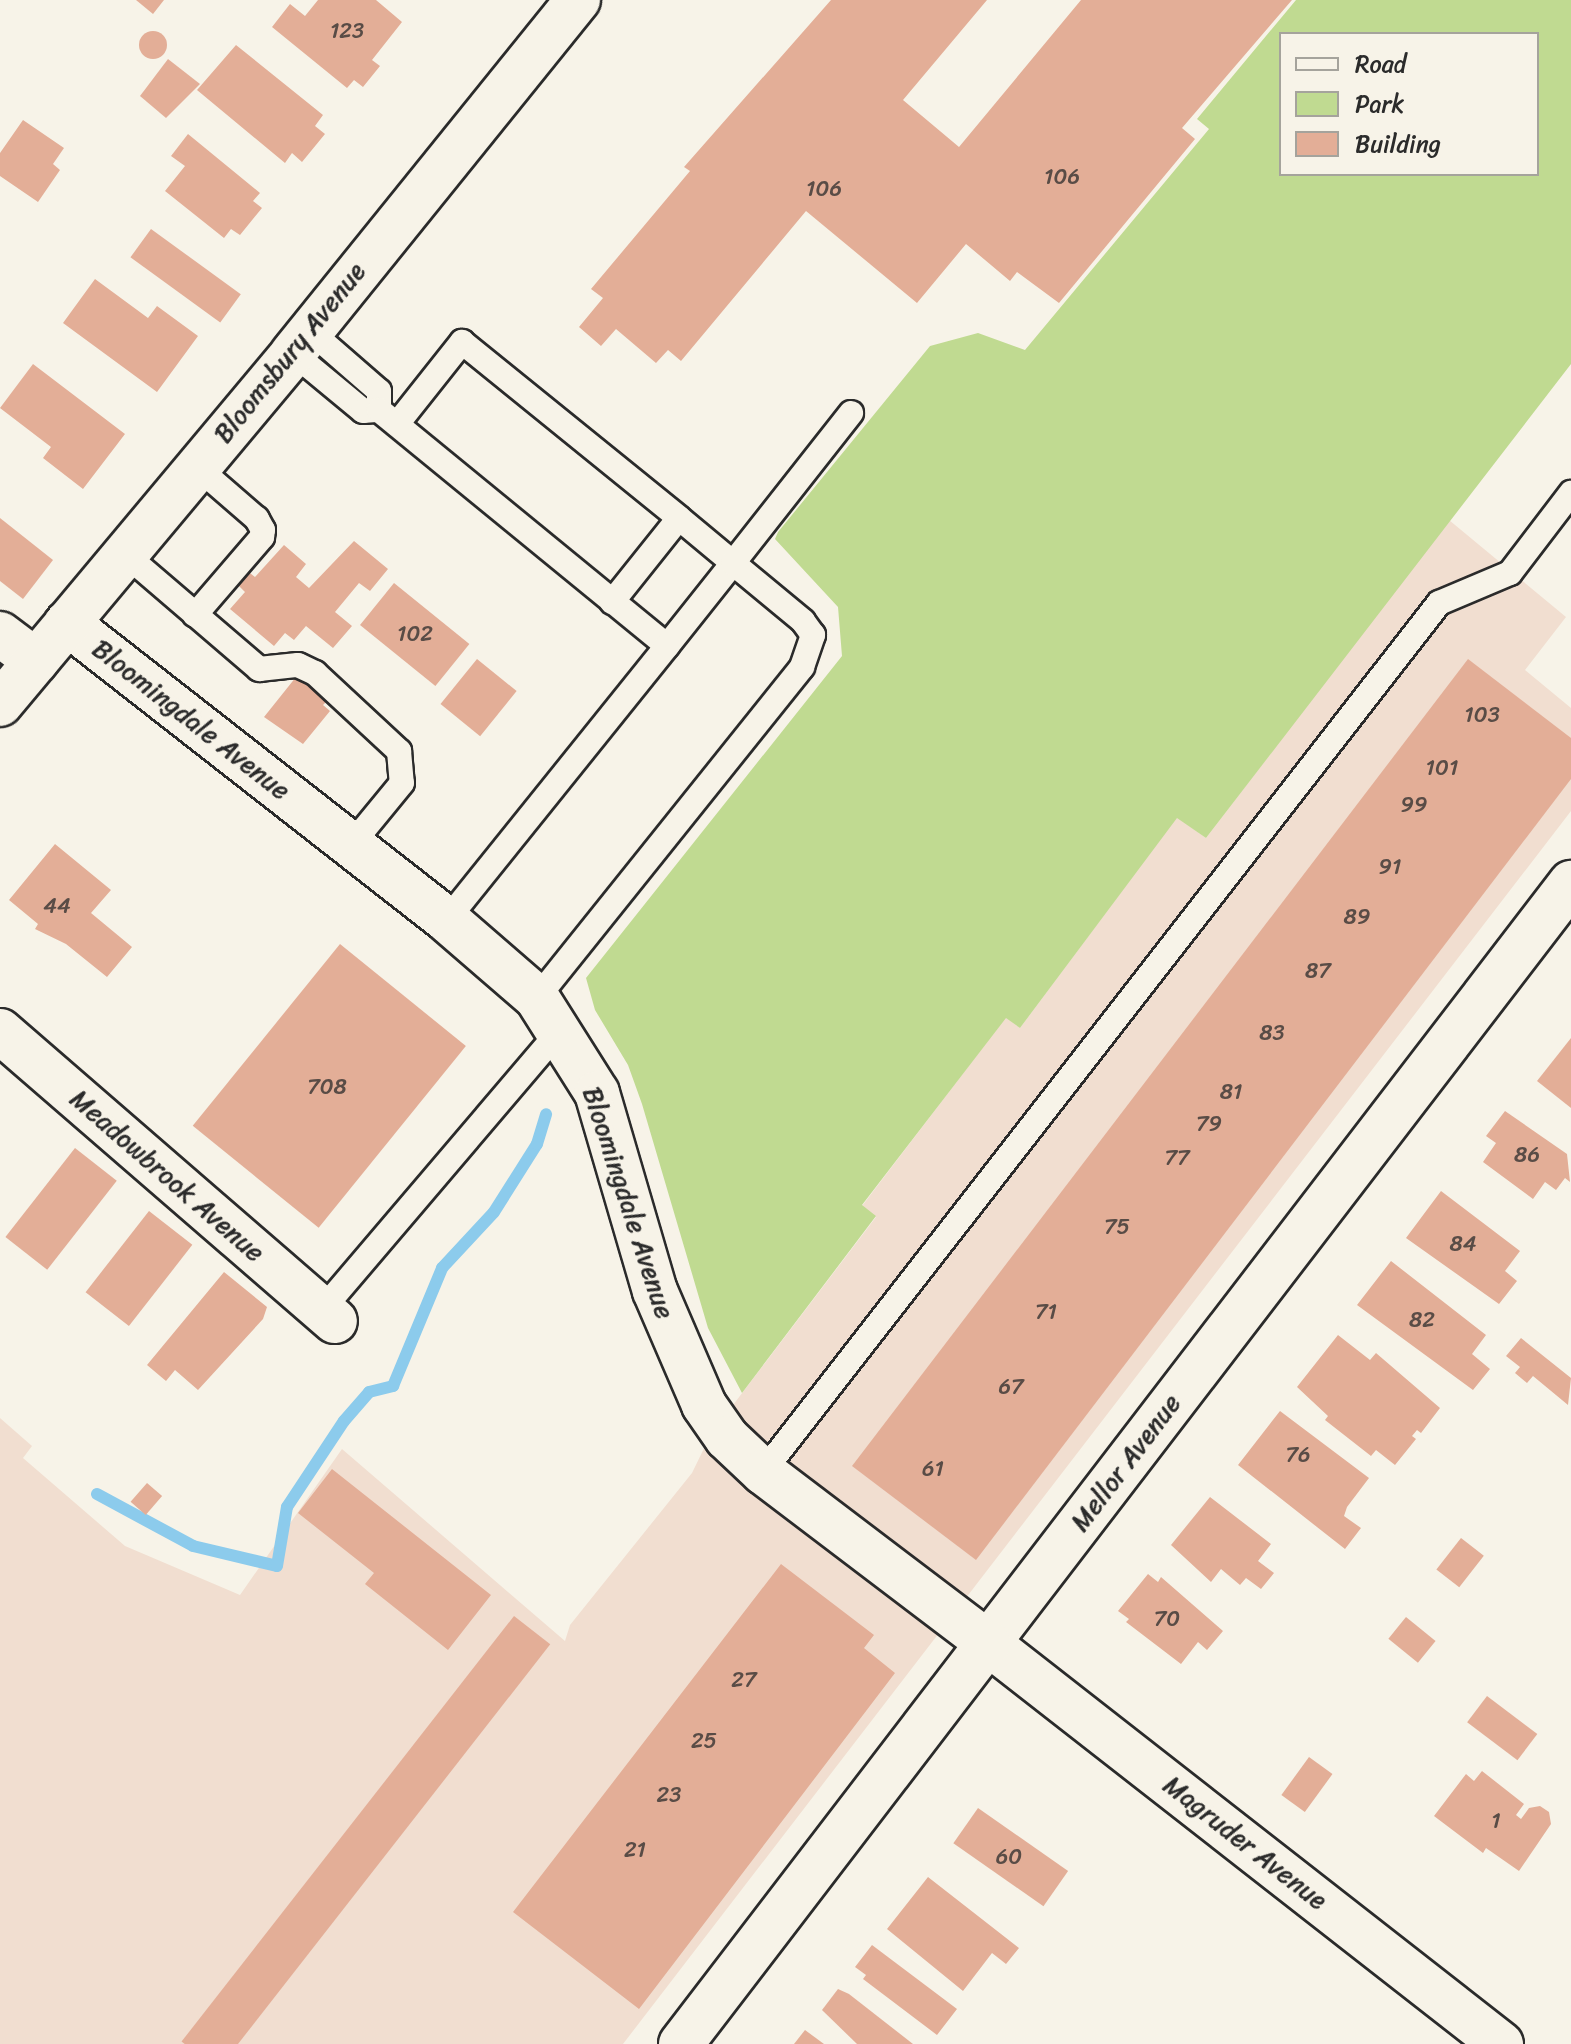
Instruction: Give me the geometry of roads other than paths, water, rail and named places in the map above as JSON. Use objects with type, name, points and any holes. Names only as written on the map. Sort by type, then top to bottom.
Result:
[{"type":"street","name":"Bloomsbury Avenue","points":[[0,704],[302,342],[578,0]]},
{"type":"street","name":"Bloomingdale Avenue","points":[[67,623],[447,920],[549,1013],[597,1093],[677,1353],[727,1438],[763,1472],[988,1643]]},
{"type":"street","points":[[0,634],[36,661]]},
{"type":"street","name":"Mellor Avenue","points":[[681,2044],[1571,883]]},
{"type":"street","name":"Meadowbrook Avenue","points":[[0,1031],[328,1316]]},
{"type":"street","name":"Magruder Avenue","points":[[988,1643],[1501,2044]]},
{"type":"lane","points":[[302,342],[363,411],[388,417],[667,646]]},
{"type":"lane","points":[[328,1316],[811,651],[813,635],[803,621],[462,342],[388,417]]},
{"type":"lane","points":[[447,920],[851,413]]},
{"type":"lane","points":[[195,615],[262,537],[263,530],[257,519],[197,467]]},
{"type":"lane","points":[[763,1472],[1439,603],[1510,573],[1571,493]]},
{"type":"lane","points":[[612,602],[679,518]]},
{"type":"lane","points":[[125,554],[259,669],[298,665],[315,673],[399,751],[402,783],[351,845]]},
{"type":"waterway","points":[[97,1494],[193,1546],[277,1566],[287,1507],[344,1421],[369,1392],[393,1386],[442,1268],[494,1212],[537,1144],[546,1114]]}]
